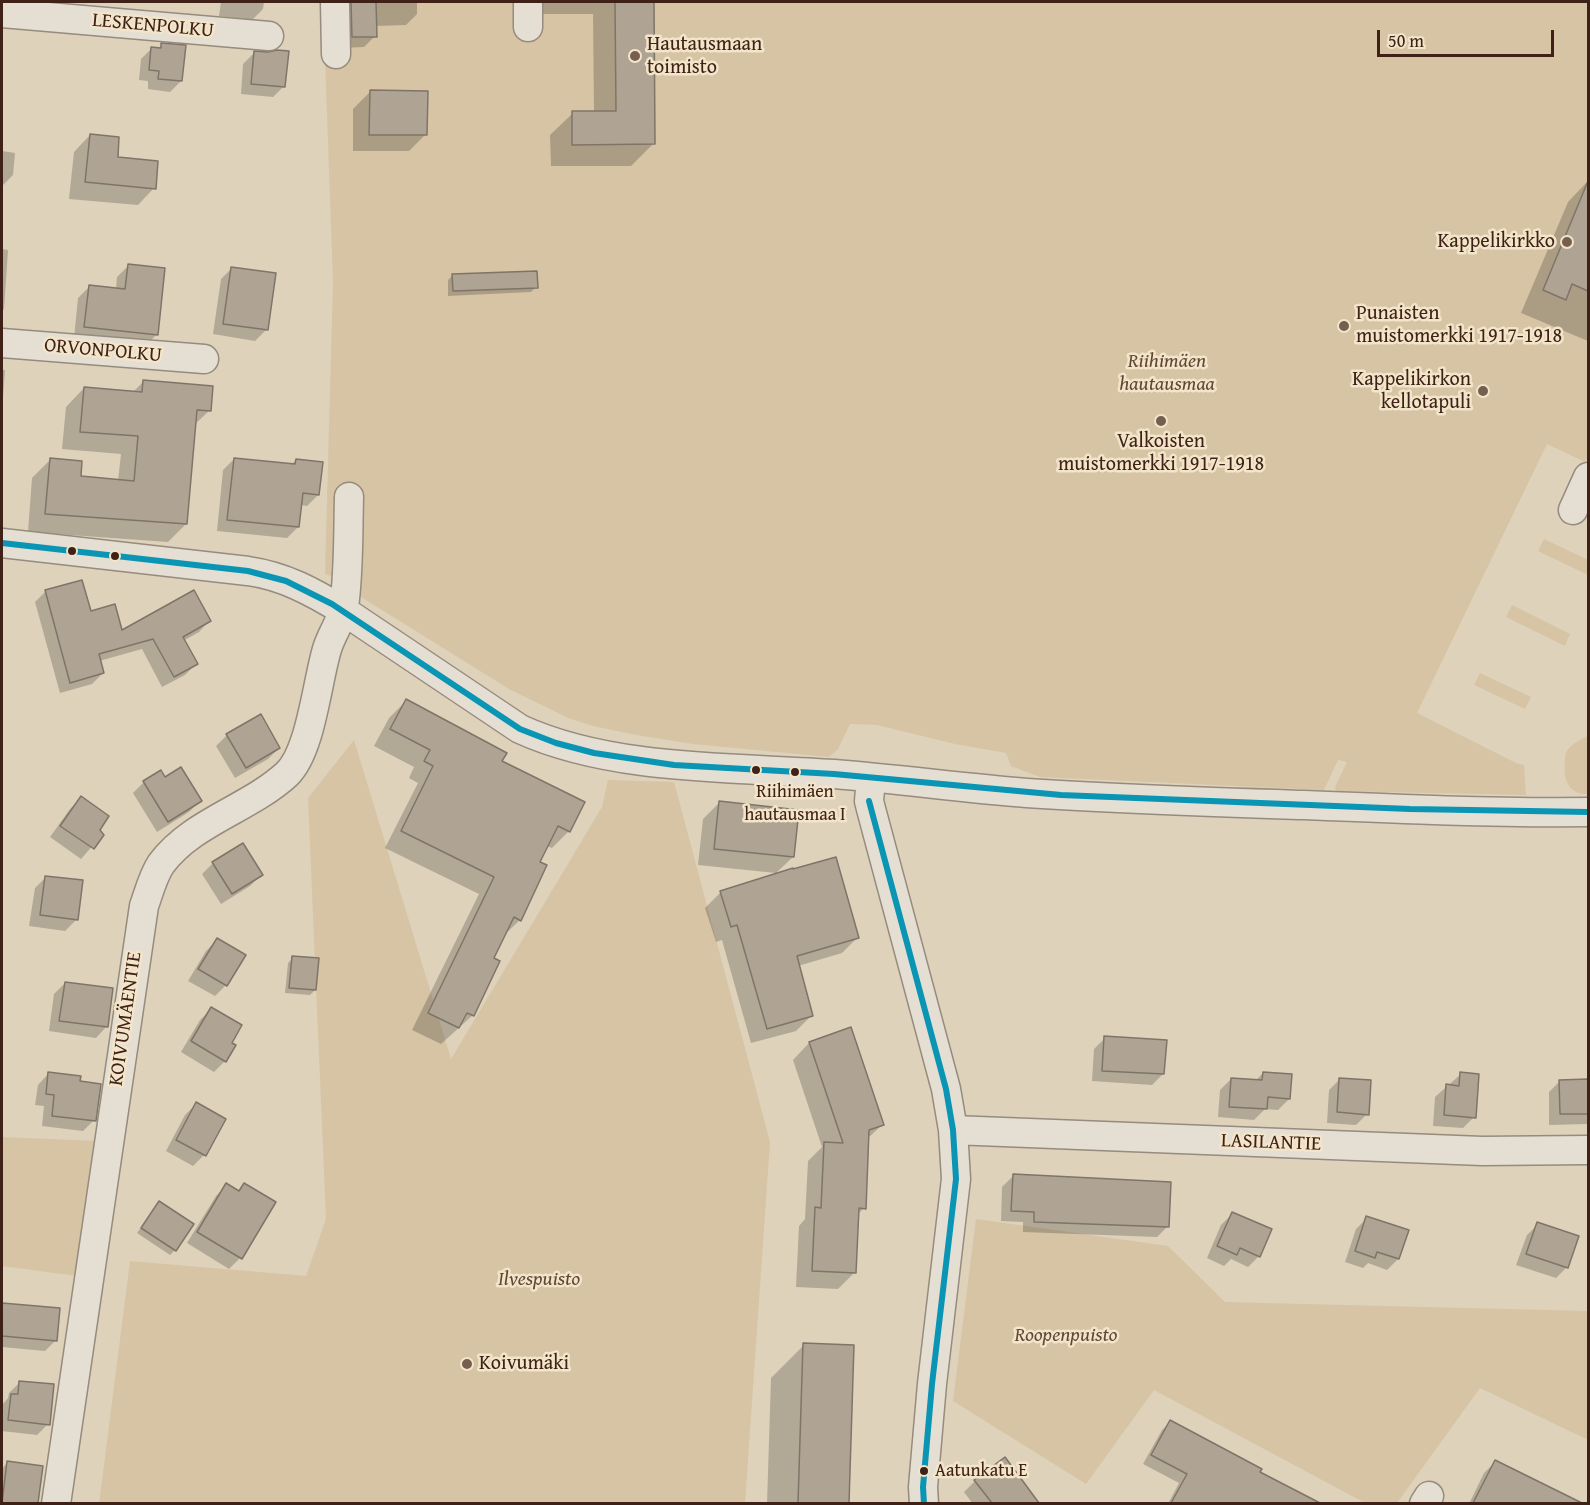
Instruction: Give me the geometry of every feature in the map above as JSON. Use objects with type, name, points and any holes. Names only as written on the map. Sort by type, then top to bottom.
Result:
[{"type":"street","points":[[335,2],[336,54]]},
{"type":"street","name":"LESKENPOLKU","points":[[2,13],[269,36]]},
{"type":"street","name":"ORVONPOLKU","points":[[2,342],[204,359]]},
{"type":"street","points":[[1573,510],[1588,477]]},
{"type":"street","points":[[344,611],[349,497]]},
{"type":"street","points":[[2,543],[262,573],[294,583],[344,611],[520,729],[566,746],[617,756],[669,764],[1108,798],[1588,812]]},
{"type":"street","name":"KOIVUMÄENTIE","points":[[56,1503],[144,906],[161,865],[174,850],[187,839],[247,802],[289,772],[305,741],[327,650],[333,631],[344,611]]},
{"type":"street","points":[[871,778],[869,801],[946,1089],[953,1130],[956,1179],[932,1384],[923,1487],[924,1503]]},
{"type":"street","name":"LASILANTIE","points":[[953,1130],[1482,1151],[1588,1150]]},
{"type":"green space","name":"Riihimäen hautausmaa","points":[[323,2],[1588,2],[1588,456],[1585,462],[1547,444],[1417,713],[1524,765],[1526,795],[1336,791],[1335,787],[1347,762],[1338,760],[1324,790],[1040,777],[1011,766],[1006,753],[955,744],[877,725],[850,724],[838,749],[829,757],[693,744],[636,735],[568,718],[509,689],[353,592],[356,584],[325,574],[333,282]]},
{"type":"green space","points":[[1544,539],[1588,560],[1588,575],[1538,551]]},
{"type":"green space","points":[[1512,605],[1570,634],[1565,646],[1506,617]]},
{"type":"green space","points":[[1480,673],[1531,697],[1525,709],[1474,685]]},
{"type":"green space","points":[[1588,736],[1588,794],[1581,794],[1572,789],[1566,780],[1565,756],[1572,745]]},
{"type":"green space","name":"Ilvespuisto","points":[[354,740],[451,1059],[602,807],[608,780],[674,782],[770,1142],[745,1503],[99,1504],[130,1261],[306,1276],[326,1219],[308,798]]},
{"type":"green space","points":[[2,1137],[97,1141],[77,1276],[2,1266]]},
{"type":"green space","name":"Roopenpuisto","points":[[976,1219],[1168,1246],[1225,1302],[1588,1311],[1588,1440],[1480,1388],[1397,1503],[1365,1503],[1154,1390],[1086,1484],[953,1401]]},
{"type":"building","points":[[351,2],[376,2],[377,37],[352,37]]},
{"type":"building","name":"Hautausmaan toimisto","points":[[615,2],[654,2],[655,144],[572,145],[572,111],[616,111]]},
{"type":"building","points":[[161,43],[186,45],[182,81],[158,79],[159,71],[149,70],[151,47],[161,48]]},
{"type":"building","points":[[254,51],[289,51],[285,87],[251,84]]},
{"type":"building","points":[[370,90],[428,91],[427,135],[369,135]]},
{"type":"building","points":[[90,134],[119,137],[118,157],[158,161],[156,189],[85,182]]},
{"type":"building","name":"Kappelikirkko","points":[[1588,181],[1588,291],[1572,284],[1566,300],[1543,290]]},
{"type":"building","points":[[128,264],[165,268],[158,335],[84,327],[89,285],[125,289]]},
{"type":"building","points":[[231,267],[276,273],[268,330],[223,324]]},
{"type":"building","points":[[537,271],[538,288],[453,291],[452,274]]},
{"type":"building","points":[[143,380],[213,386],[211,411],[197,410],[187,524],[45,514],[50,458],[82,461],[81,476],[134,481],[138,436],[80,432],[84,387],[142,392]]},
{"type":"building","points":[[234,458],[295,464],[296,459],[323,462],[319,495],[303,493],[299,527],[227,520]]},
{"type":"building","points":[[82,580],[91,611],[115,604],[122,630],[194,590],[211,621],[183,637],[198,664],[174,677],[153,639],[99,654],[104,673],[70,683],[45,590]]},
{"type":"building","points":[[406,699],[507,753],[502,761],[585,802],[570,832],[558,826],[540,862],[547,865],[521,921],[514,917],[494,958],[500,961],[474,1016],[467,1013],[459,1028],[428,1013],[494,877],[401,831],[433,766],[424,761],[430,750],[390,729]]},
{"type":"building","points":[[261,714],[280,748],[246,768],[226,734]]},
{"type":"building","points":[[181,767],[202,801],[168,822],[143,781],[161,770],[165,777]]},
{"type":"building","points":[[81,796],[109,816],[100,830],[104,835],[94,849],[60,826]]},
{"type":"building","points":[[719,801],[799,810],[794,857],[714,849]]},
{"type":"building","points":[[243,843],[263,875],[232,894],[212,862]]},
{"type":"building","points":[[836,857],[859,938],[797,956],[813,1016],[767,1029],[737,925],[731,927],[720,891]]},
{"type":"building","points":[[45,876],[83,880],[78,920],[40,915]]},
{"type":"building","points":[[217,938],[246,955],[227,986],[198,969]]},
{"type":"building","points":[[292,956],[319,958],[316,990],[289,988]]},
{"type":"building","points":[[65,982],[113,988],[108,1027],[59,1021]]},
{"type":"building","points":[[211,1007],[242,1025],[232,1043],[236,1045],[226,1062],[191,1041]]},
{"type":"building","points":[[851,1027],[884,1125],[869,1130],[866,1209],[859,1208],[856,1273],[812,1271],[815,1207],[821,1208],[824,1142],[843,1143],[809,1042]]},
{"type":"building","points":[[1104,1036],[1167,1040],[1164,1074],[1102,1071]]},
{"type":"building","points":[[48,1072],[81,1076],[80,1081],[101,1084],[96,1121],[52,1116],[54,1095],[46,1094]]},
{"type":"building","points":[[1263,1072],[1292,1074],[1290,1099],[1268,1097],[1267,1109],[1229,1107],[1231,1078],[1262,1080]]},
{"type":"building","points":[[1460,1072],[1479,1074],[1476,1118],[1444,1115],[1446,1084],[1459,1086]]},
{"type":"building","points":[[1339,1078],[1371,1080],[1369,1115],[1337,1112]]},
{"type":"building","points":[[1588,1079],[1588,1114],[1560,1114],[1559,1080]]},
{"type":"building","points":[[196,1102],[226,1119],[206,1156],[176,1140]]},
{"type":"building","points":[[1013,1174],[1171,1182],[1169,1227],[1034,1222],[1034,1212],[1011,1211]]},
{"type":"building","points":[[226,1183],[239,1191],[244,1183],[276,1202],[242,1259],[197,1232]]},
{"type":"building","points":[[159,1201],[194,1224],[176,1251],[141,1228]]},
{"type":"building","points":[[1232,1212],[1272,1229],[1260,1257],[1240,1248],[1237,1255],[1217,1246]]},
{"type":"building","points":[[1366,1216],[1409,1230],[1399,1259],[1377,1252],[1375,1258],[1355,1251]]},
{"type":"building","points":[[1537,1222],[1579,1236],[1568,1268],[1526,1254]]},
{"type":"building","points":[[2,1303],[60,1308],[57,1341],[2,1336]]},
{"type":"building","points":[[803,1343],[854,1345],[849,1503],[798,1503]]},
{"type":"building","points":[[19,1381],[54,1384],[50,1425],[8,1420],[11,1394],[18,1394]]},
{"type":"building","points":[[1170,1420],[1262,1469],[1260,1472],[1320,1503],[1171,1503],[1187,1474],[1151,1455]]},
{"type":"building","points":[[1005,1457],[1039,1503],[992,1503],[974,1480]]},
{"type":"building","points":[[1495,1460],[1582,1503],[1473,1503]]},
{"type":"building","points":[[7,1461],[43,1466],[38,1503],[2,1503]]},
{"type":"transit line","points":[[2,543],[248,571],[286,581],[332,604],[520,729],[556,743],[594,753],[674,765],[834,774],[1061,795],[1410,809],[1588,812]]},
{"type":"transit line","points":[[869,801],[946,1089],[953,1130],[956,1179],[932,1384],[923,1487],[924,1504]]},
{"type":"place","name":"Hautausmaan toimisto","points":[[635,56]]},
{"type":"place","name":"Kappelikirkko","points":[[1567,242]]},
{"type":"place","name":"Punaisten muistomerkki 1917-1918","points":[[1344,326]]},
{"type":"place","name":"Kappelikirkon kellotapuli","points":[[1483,391]]},
{"type":"place","name":"Valkoisten muistomerkki 1917-1918","points":[[1161,421]]},
{"type":"place","name":"Riihimäen hautausmaa I","points":[[795,772]]},
{"type":"place","name":"Koivumäki","points":[[467,1364]]},
{"type":"place","name":"Aatunkatu E","points":[[924,1471]]}]
